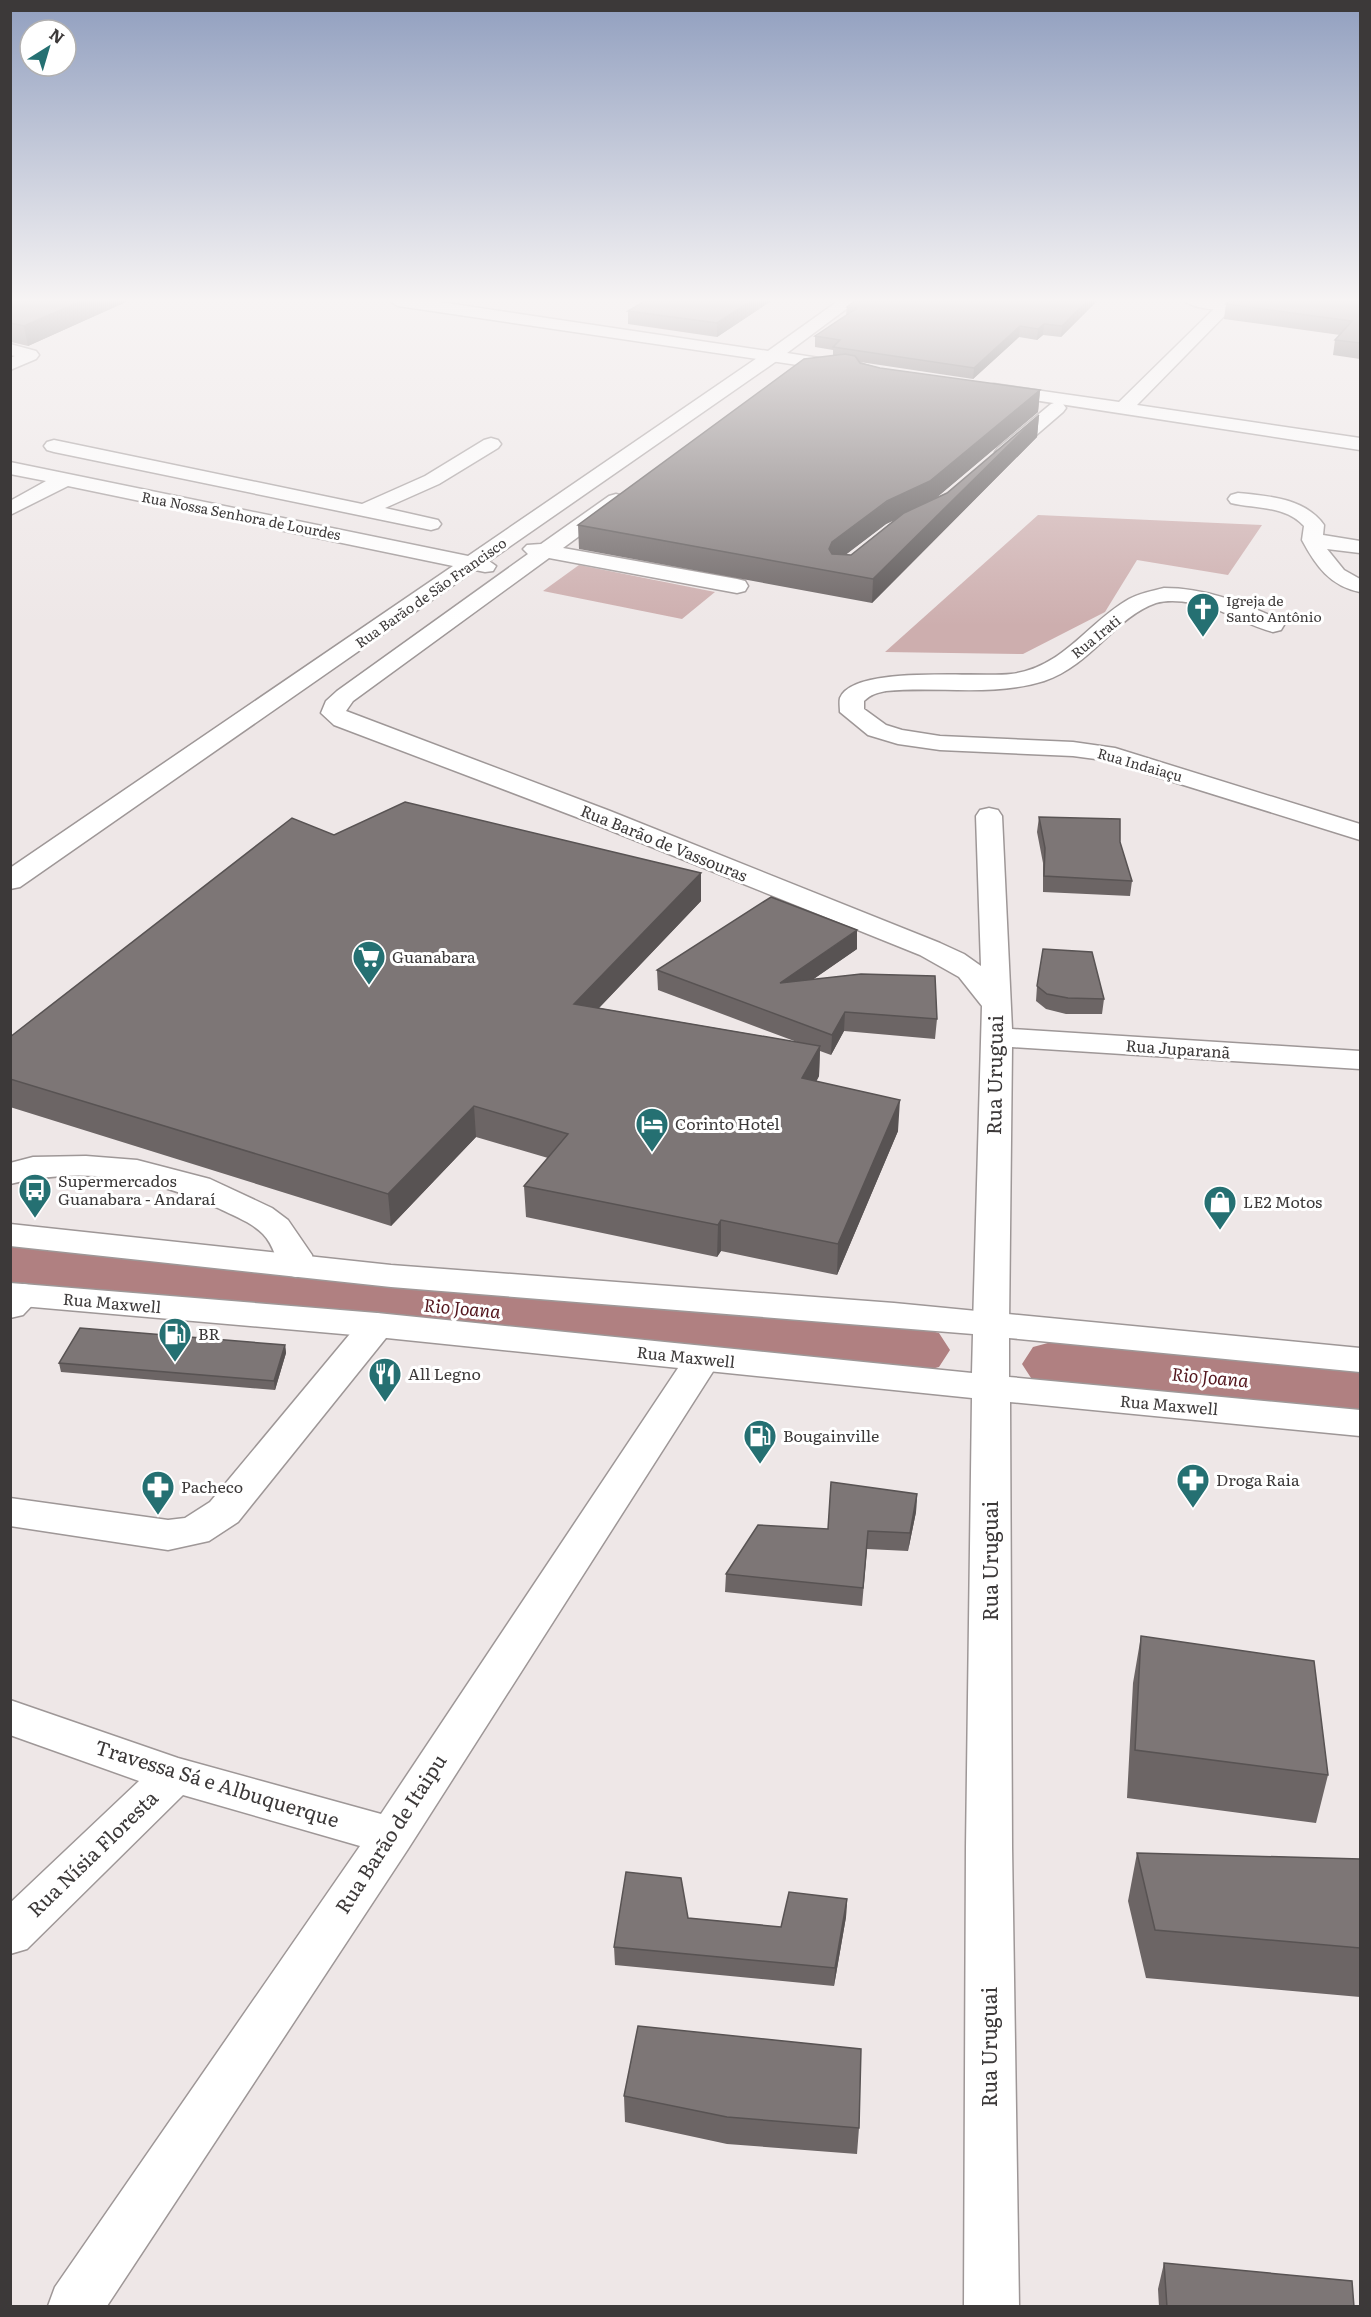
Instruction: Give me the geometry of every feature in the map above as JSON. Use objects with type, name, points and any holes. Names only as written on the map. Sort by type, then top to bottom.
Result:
[{"type":"street","name":"Rua Barão de São Francisco","points":[[318,702],[472,564],[696,409]]},
{"type":"street","points":[[988,466],[1056,409]]},
{"type":"street","points":[[1124,409],[1360,444]]},
{"type":"street","points":[[320,531],[432,480],[491,444]]},
{"type":"street","points":[[54,446],[368,509],[431,524]]},
{"type":"street","name":"Rua Nossa Senhora de Lourdes","points":[[10,468],[320,531],[496,570],[486,586],[485,595]]},
{"type":"street","points":[[153,498],[198,475]]},
{"type":"street","points":[[10,509],[64,480]]},
{"type":"street","name":"Rua Barão de São Francisco","points":[[10,881],[254,714],[318,702],[485,595],[629,490]]},
{"type":"street","points":[[1238,499],[1276,504],[1306,515],[1314,525],[1312,540],[1329,568],[1341,580],[1360,586]]},
{"type":"street","points":[[1312,540],[1360,547]]},
{"type":"street","points":[[503,543],[738,586]]},
{"type":"street","name":"Rua Irati","points":[[877,730],[852,712],[852,699],[864,689],[894,683],[967,683],[1034,676],[1072,657],[1133,606],[1149,597],[1185,594],[1208,599],[1273,625]]},
{"type":"street","name":"Rua Barão de Vassouras","points":[[318,702],[343,720],[601,817],[958,962],[976,976],[996,1021]]},
{"type":"street","name":"Rua Indaiaçu","points":[[877,730],[898,737],[940,743],[1073,749],[1106,753],[1360,832]]},
{"type":"street","name":"Rua Uruguai","points":[[989,816],[996,1021],[991,1326],[989,1835],[992,2307]]},
{"type":"street","name":"Rua Juparanã","points":[[996,1021],[1360,1060]]},
{"type":"street","points":[[10,1174],[33,1167],[86,1166],[136,1170],[198,1186],[260,1215],[276,1227],[295,1255],[296,1266]]},
{"type":"street","points":[[10,1235],[391,1276],[894,1315],[1360,1360]]},
{"type":"street","name":"Rua Maxwell","points":[[15,1299],[377,1325],[1360,1423]]},
{"type":"street","points":[[10,1512],[168,1535],[195,1531],[224,1512],[377,1325]]},
{"type":"street","name":"Rua Barão de Itaipu","points":[[75,2307],[392,1836],[703,1359]]},
{"type":"street","name":"Travessa Sá e Albuquerque","points":[[10,1717],[175,1775],[392,1836]]},
{"type":"street","name":"Rua Nísia Floresta","points":[[10,1934],[175,1775]]},
{"type":"shaded area","points":[[1038,515],[1262,525],[1228,575],[1137,560],[1105,612],[1023,654],[885,652]]},
{"type":"shaded area","points":[[579,565],[715,592],[682,619],[543,591]]},
{"type":"building","points":[[736,409],[1017,409],[930,481],[887,501],[832,542],[829,549],[832,554],[851,555],[904,513],[947,493],[1039,415],[873,579],[578,525]]},
{"type":"building","name":"Guanabara","points":[[405,802],[701,873],[574,1004],[820,1046],[802,1078],[900,1100],[838,1244],[721,1220],[718,1225],[524,1186],[568,1134],[474,1106],[388,1194],[10,1079],[10,1037],[292,818],[334,835]]},
{"type":"building","points":[[1039,817],[1120,819],[1120,842],[1132,881],[1044,876],[1045,848]]},
{"type":"building","points":[[771,897],[857,930],[780,983],[861,974],[935,976],[937,1019],[845,1012],[832,1035],[657,970]]},
{"type":"building","points":[[1043,949],[1092,952],[1104,999],[1068,998],[1047,994],[1037,986]]},
{"type":"building","name":"BR","points":[[80,1328],[285,1345],[274,1381],[59,1363]]},
{"type":"building","points":[[831,1482],[917,1494],[910,1533],[868,1531],[863,1588],[726,1574],[758,1525],[828,1529]]},
{"type":"building","points":[[1141,1636],[1314,1661],[1328,1775],[1135,1750]]},
{"type":"building","points":[[1137,1853],[1360,1859],[1360,1948],[1155,1930]]},
{"type":"building","points":[[626,1872],[681,1878],[688,1918],[781,1927],[789,1892],[847,1899],[835,1968],[614,1947]]},
{"type":"building","points":[[638,2026],[861,2049],[859,2128],[727,2117],[624,2096]]},
{"type":"building","points":[[1164,2263],[1352,2281],[1354,2307],[1167,2307]]},
{"type":"waterway","name":"Rio Joana","points":[[10,1268],[913,1350]]},
{"type":"waterway","name":"Rio Joana","points":[[1059,1364],[1360,1393]]},
{"type":"place","name":"Igreja de Santo Antônio","points":[[1203,638]]},
{"type":"place","name":"Guanabara","points":[[369,986]]},
{"type":"place","name":"Corinto Hotel","points":[[652,1153]]},
{"type":"place","name":"Supermercados Guanabara - Andaraí","points":[[35,1219]]},
{"type":"place","name":"LE2 Motos","points":[[1220,1231]]},
{"type":"place","name":"BR","points":[[175,1363]]},
{"type":"place","name":"All Legno","points":[[385,1403]]},
{"type":"place","name":"Bougainville","points":[[760,1465]]},
{"type":"place","name":"Droga Raia","points":[[1193,1509]]},
{"type":"place","name":"Pacheco","points":[[158,1516]]}]
